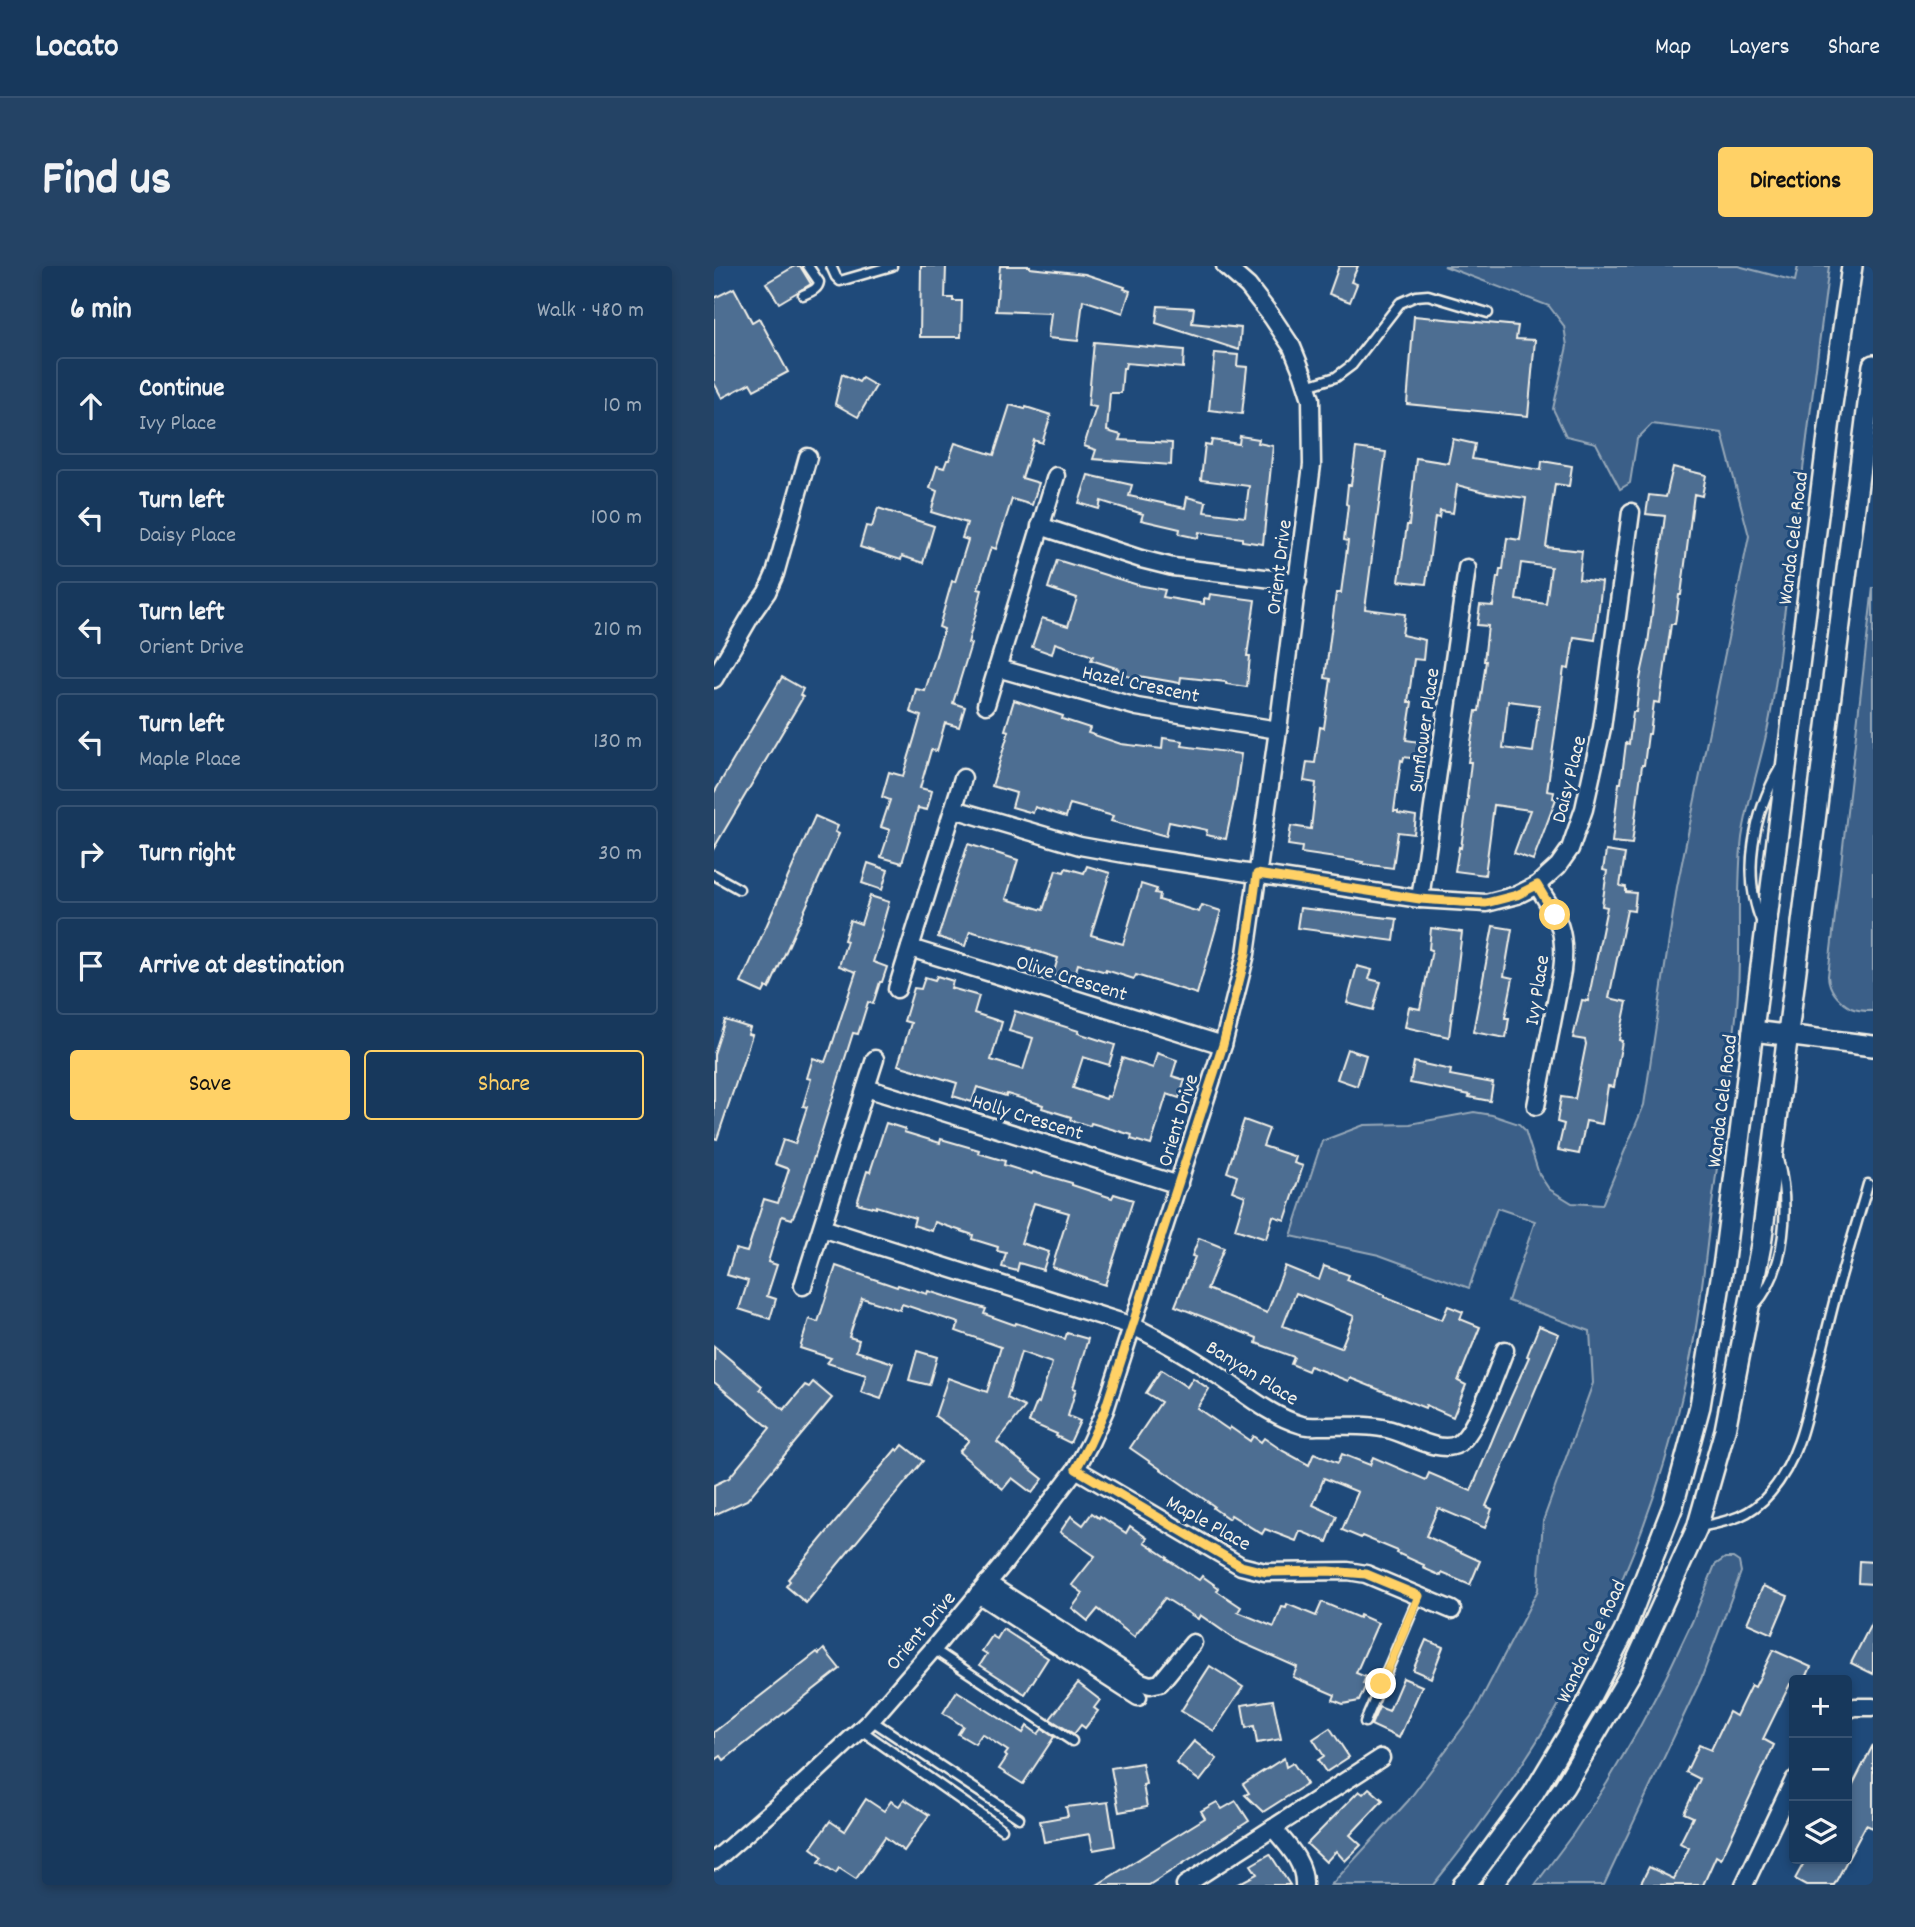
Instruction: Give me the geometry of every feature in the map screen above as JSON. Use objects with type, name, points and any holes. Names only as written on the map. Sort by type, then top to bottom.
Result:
[{"type":"street","name":"Orient Drive","points":[[714,1861],[805,1782],[865,1725],[933,1649],[1076,1469],[1105,1410],[1179,1185],[1223,1045],[1246,954],[1312,465],[1311,399],[1292,347],[1248,286],[1225,266]]},
{"type":"street","name":"Wanda Cele Road","points":[[1463,1885],[1533,1794],[1585,1707],[1624,1632],[1673,1506],[1700,1406],[1724,1260],[1831,412],[1852,266]]},
{"type":"street","points":[[1492,1885],[1564,1787],[1632,1673],[1697,1528],[1725,1430],[1761,1245],[1775,1146],[1873,365]]},
{"type":"street","points":[[714,679],[753,612],[768,592],[808,457]]},
{"type":"street","points":[[986,705],[1056,476]]},
{"type":"street","name":"Daisy Place","points":[[1257,874],[1420,899],[1486,903],[1517,895],[1537,885],[1558,866],[1570,849],[1584,809],[1602,728],[1631,512]]},
{"type":"street","points":[[1040,526],[1172,567],[1298,582]]},
{"type":"street","name":"Sunflower Place","points":[[1420,899],[1467,568]]},
{"type":"street","name":"Hazel Crescent","points":[[997,668],[1136,707],[1278,730]]},
{"type":"street","points":[[897,989],[963,778]]},
{"type":"street","points":[[954,809],[1080,846],[1257,874]]},
{"type":"street","name":"Ivy Place","points":[[1536,1106],[1565,949],[1563,933],[1537,885]]},
{"type":"street","name":"Olive Crescent","points":[[910,948],[1223,1045]]},
{"type":"street","points":[[1753,1031],[1873,1046]]},
{"type":"street","points":[[803,1286],[874,1059]]},
{"type":"street","name":"Holly Crescent","points":[[866,1088],[1179,1185]]},
{"type":"street","points":[[822,1228],[1133,1326]]},
{"type":"street","name":"Banyan Place","points":[[1133,1326],[1201,1364],[1279,1417],[1305,1426],[1364,1426],[1387,1429],[1444,1447],[1455,1446],[1465,1439],[1474,1425],[1505,1350]]},
{"type":"street","name":"Maple Place","points":[[1076,1469],[1241,1566],[1265,1572],[1329,1571],[1366,1574],[1452,1610]]},
{"type":"street","points":[[982,1589],[1150,1685],[1160,1683],[1193,1643]]},
{"type":"street","points":[[982,1589],[1138,1697]]},
{"type":"street","points":[[1852,1708],[1873,1707]]},
{"type":"street","points":[[1185,1885],[1381,1758]]},
{"type":"street","points":[[1744,1885],[1789,1790]]},
{"type":"street","points":[[1273,1828],[1300,1863],[1304,1885]]},
{"type":"lane","points":[[803,295],[818,285],[808,266]]},
{"type":"lane","points":[[831,266],[835,277],[840,281],[892,266]]},
{"type":"lane","points":[[1307,386],[1336,377],[1352,365],[1400,303],[1416,296],[1428,295],[1488,313]]},
{"type":"lane","points":[[714,875],[739,889]]},
{"type":"lane","points":[[1697,1528],[1732,1521],[1752,1510],[1770,1493],[1787,1470],[1811,1404],[1834,1300],[1868,1184]]},
{"type":"lane","points":[[1365,1722],[1419,1596]]},
{"type":"lane","points":[[933,1649],[1072,1741]]},
{"type":"lane","points":[[865,1725],[1019,1818]]},
{"type":"lane","points":[[865,1725],[1002,1829]]},
{"type":"shaded area","points":[[1444,266],[1738,266],[1795,281],[1798,266],[1829,266],[1775,689],[1742,838],[1736,1017],[1700,1300],[1689,1366],[1666,1457],[1644,1524],[1618,1589],[1588,1652],[1555,1712],[1477,1829],[1433,1885],[1331,1885],[1408,1801],[1475,1711],[1538,1590],[1543,1521],[1593,1383],[1590,1331],[1508,1301],[1535,1221],[1497,1208],[1469,1288],[1379,1255],[1291,1236],[1322,1141],[1364,1125],[1410,1124],[1474,1112],[1519,1124],[1525,1130],[1539,1174],[1549,1189],[1572,1203],[1602,1205],[1644,1105],[1677,887],[1749,536],[1722,433],[1652,424],[1637,439],[1630,483],[1620,489],[1596,443],[1566,436],[1553,409],[1567,346],[1564,326],[1549,306]]},
{"type":"shaded area","points":[[1873,587],[1873,1011],[1862,1011],[1853,1009],[1835,995],[1828,976]]},
{"type":"shaded area","points":[[1725,1558],[1733,1558],[1739,1562],[1741,1572],[1701,1679],[1604,1885],[1535,1885],[1607,1783],[1638,1730],[1692,1622],[1715,1565]]},
{"type":"building","points":[[795,266],[800,266],[811,284],[779,303],[766,283]]},
{"type":"building","points":[[921,266],[946,266],[945,298],[962,301],[961,337],[920,337]]},
{"type":"building","points":[[1000,266],[1030,266],[1085,274],[1130,291],[1123,313],[1083,300],[1078,341],[1048,338],[1051,313],[996,311]]},
{"type":"building","points":[[1339,266],[1358,266],[1351,282],[1357,284],[1350,302],[1329,294]]},
{"type":"building","points":[[734,288],[752,322],[759,318],[788,372],[754,390],[750,383],[722,398],[714,383],[714,298]]},
{"type":"building","points":[[1158,306],[1194,308],[1192,323],[1241,328],[1239,350],[1156,323]]},
{"type":"building","points":[[1414,316],[1518,326],[1516,339],[1535,340],[1528,416],[1407,404]]},
{"type":"building","points":[[1094,342],[1184,350],[1183,368],[1126,363],[1123,368],[1121,393],[1110,393],[1107,431],[1121,435],[1119,440],[1172,443],[1171,465],[1093,459],[1096,450],[1084,446],[1096,407],[1088,406]]},
{"type":"building","points":[[1215,353],[1238,355],[1237,366],[1247,367],[1242,414],[1209,410]]},
{"type":"building","points":[[842,374],[859,382],[862,378],[876,386],[858,417],[835,404]]},
{"type":"building","points":[[1010,405],[1051,415],[1042,443],[1034,440],[1022,478],[1039,483],[1032,505],[1012,499],[996,549],[991,547],[978,589],[982,590],[968,643],[971,644],[953,703],[965,707],[959,727],[945,723],[937,751],[931,750],[920,788],[932,791],[927,810],[918,808],[902,863],[881,857],[890,830],[881,827],[890,800],[882,797],[889,772],[903,776],[921,716],[910,712],[916,689],[925,691],[944,629],[939,627],[952,581],[955,582],[968,540],[962,538],[967,523],[931,512],[937,491],[930,488],[937,466],[944,468],[955,443],[994,455]]},
{"type":"building","points":[[1240,436],[1259,439],[1258,443],[1273,446],[1263,544],[1199,532],[1198,538],[1179,534],[1180,529],[1141,520],[1143,514],[1101,501],[1099,509],[1079,503],[1088,475],[1132,485],[1129,496],[1185,508],[1187,497],[1206,502],[1204,512],[1245,517],[1249,486],[1201,480],[1205,444],[1211,445],[1212,440],[1239,444]]},
{"type":"building","points":[[1453,439],[1475,444],[1472,459],[1541,470],[1542,461],[1572,466],[1569,486],[1555,484],[1546,547],[1582,551],[1579,579],[1602,582],[1595,640],[1574,637],[1569,669],[1564,668],[1547,791],[1554,792],[1553,798],[1556,799],[1533,860],[1514,853],[1530,810],[1494,805],[1485,875],[1455,871],[1468,797],[1471,762],[1468,762],[1486,661],[1488,626],[1477,625],[1480,605],[1493,606],[1497,577],[1500,569],[1503,569],[1507,538],[1520,540],[1526,498],[1488,493],[1457,485],[1453,513],[1440,511],[1439,518],[1435,517],[1426,584],[1399,581],[1409,525],[1416,458],[1448,463]],"holes":[[[1521,563],[1551,567],[1546,604],[1516,600]],[[1508,701],[1539,705],[1533,752],[1503,748]]]},
{"type":"building","points":[[1356,448],[1386,452],[1365,609],[1405,614],[1402,635],[1425,640],[1423,660],[1414,659],[1408,702],[1412,702],[1406,740],[1420,742],[1418,759],[1404,757],[1403,761],[1401,760],[1394,811],[1416,816],[1414,834],[1398,832],[1393,868],[1301,853],[1302,847],[1288,845],[1291,826],[1311,829],[1316,783],[1304,781],[1307,762],[1315,763],[1320,727],[1324,728],[1331,679],[1325,678],[1336,593],[1341,593],[1348,541],[1344,540],[1346,504]]},
{"type":"building","points":[[1673,467],[1706,475],[1702,496],[1694,494],[1681,595],[1675,624],[1671,624],[1660,703],[1654,702],[1642,765],[1632,844],[1612,842],[1626,743],[1629,744],[1648,643],[1665,516],[1646,514],[1649,495],[1666,497]]},
{"type":"building","points":[[878,508],[934,526],[923,563],[902,556],[901,560],[860,547],[866,526],[872,527]]},
{"type":"building","points":[[1057,560],[1138,585],[1165,590],[1163,597],[1204,604],[1204,598],[1209,599],[1210,594],[1255,600],[1247,656],[1250,656],[1247,687],[1181,677],[1180,683],[1138,676],[1137,679],[1118,673],[1119,669],[1091,660],[1093,656],[1055,643],[1052,654],[1032,647],[1042,618],[1068,626],[1077,598],[1048,588]]},
{"type":"building","points":[[782,677],[803,689],[800,695],[803,697],[714,848],[714,793]]},
{"type":"building","points":[[1014,700],[1063,716],[1062,719],[1090,728],[1088,733],[1121,744],[1162,749],[1163,738],[1183,741],[1182,746],[1241,754],[1226,839],[1206,835],[1207,830],[1169,822],[1166,836],[1111,821],[1113,816],[1070,804],[1066,817],[1035,807],[1033,813],[1012,807],[1016,793],[992,786],[1009,731],[1005,730]]},
{"type":"building","points":[[815,816],[838,826],[835,832],[839,834],[769,989],[766,987],[763,993],[741,983]]},
{"type":"building","points":[[968,844],[1018,860],[1006,899],[1043,910],[1056,870],[1064,872],[1066,868],[1084,873],[1087,866],[1110,873],[1091,935],[1123,944],[1141,884],[1157,889],[1155,893],[1160,894],[1159,900],[1199,912],[1202,905],[1221,911],[1197,994],[1136,975],[1134,979],[1078,964],[1073,981],[1053,975],[1058,958],[1030,948],[970,931],[965,946],[938,937]]},
{"type":"building","points":[[1606,851],[1625,854],[1620,886],[1626,887],[1626,892],[1636,893],[1634,911],[1627,910],[1609,998],[1627,1002],[1619,1040],[1622,1041],[1614,1087],[1608,1086],[1602,1124],[1586,1121],[1579,1154],[1558,1150],[1564,1124],[1557,1122],[1561,1097],[1575,1099],[1586,1044],[1585,1040],[1573,1038],[1582,1000],[1588,1001],[1607,907],[1602,906],[1607,871],[1603,870]]},
{"type":"building","points":[[868,863],[888,870],[882,890],[862,883]]},
{"type":"building","points":[[870,896],[889,902],[873,962],[887,967],[873,1004],[868,1002],[858,1034],[853,1033],[800,1201],[792,1219],[782,1216],[768,1262],[777,1265],[767,1296],[776,1299],[770,1319],[739,1309],[748,1281],[727,1275],[735,1249],[747,1252],[764,1199],[778,1203],[789,1169],[775,1164],[783,1140],[795,1144],[807,1107],[803,1106],[811,1079],[807,1078],[813,1058],[825,1062],[830,1051],[856,972],[839,966],[847,941],[844,940],[850,920],[861,924]]},
{"type":"building","points":[[1300,908],[1397,919],[1394,941],[1297,928]]},
{"type":"building","points":[[1493,926],[1512,929],[1504,976],[1513,978],[1505,1018],[1509,1018],[1506,1038],[1473,1032]]},
{"type":"building","points":[[1431,928],[1462,932],[1449,1037],[1405,1027],[1409,1007],[1420,1009],[1432,950],[1429,949]]},
{"type":"building","points":[[1357,966],[1372,970],[1369,979],[1381,982],[1373,1010],[1347,1003]]},
{"type":"building","points":[[937,976],[953,981],[951,988],[979,996],[974,1013],[1002,1022],[991,1060],[1023,1070],[1033,1038],[1009,1031],[1015,1011],[1115,1045],[1109,1065],[1083,1057],[1073,1088],[1106,1099],[1107,1096],[1110,1097],[1122,1058],[1153,1068],[1157,1053],[1177,1060],[1172,1076],[1185,1080],[1179,1098],[1167,1094],[1151,1145],[1131,1139],[1132,1135],[1070,1120],[1071,1117],[1042,1108],[1043,1105],[1007,1094],[1006,1096],[977,1087],[972,1102],[953,1096],[957,1083],[898,1065],[911,1023],[904,1021],[914,988],[921,989],[925,977],[935,980]]},
{"type":"building","points":[[725,1020],[750,1028],[748,1034],[752,1035],[717,1139],[714,1138],[714,1054]]},
{"type":"building","points":[[1347,1049],[1366,1055],[1357,1086],[1337,1079]]},
{"type":"building","points":[[1414,1062],[1451,1070],[1450,1075],[1493,1083],[1490,1101],[1410,1083]]},
{"type":"building","points":[[1244,1120],[1269,1129],[1263,1146],[1296,1157],[1294,1163],[1303,1166],[1285,1220],[1273,1216],[1266,1239],[1235,1229],[1245,1196],[1232,1191],[1237,1176],[1227,1172]]},
{"type":"building","points":[[886,1123],[905,1129],[904,1132],[940,1143],[941,1139],[979,1150],[978,1153],[1005,1161],[1004,1165],[1032,1174],[1033,1172],[1072,1183],[1112,1198],[1114,1194],[1133,1200],[1105,1285],[1052,1267],[1069,1213],[1034,1203],[1021,1243],[1049,1252],[1043,1270],[1019,1263],[1017,1271],[1002,1267],[1006,1253],[997,1251],[998,1247],[972,1239],[973,1235],[935,1222],[932,1231],[913,1225],[915,1218],[857,1203]]},
{"type":"building","points":[[1199,1238],[1224,1248],[1207,1289],[1267,1313],[1285,1266],[1319,1280],[1324,1266],[1349,1275],[1347,1280],[1385,1295],[1384,1297],[1442,1320],[1448,1306],[1463,1312],[1460,1319],[1480,1327],[1458,1381],[1466,1385],[1453,1417],[1350,1378],[1348,1381],[1310,1366],[1308,1371],[1291,1364],[1294,1357],[1256,1343],[1257,1338],[1175,1306],[1195,1257],[1192,1256]],"holes":[[[1296,1293],[1354,1316],[1341,1348],[1283,1326]]]},
{"type":"building","points":[[836,1266],[897,1287],[898,1285],[927,1294],[928,1291],[986,1309],[984,1314],[1015,1325],[1016,1323],[1065,1339],[1067,1333],[1088,1339],[1073,1388],[1076,1389],[1068,1416],[1080,1421],[1070,1443],[1029,1422],[1037,1402],[1039,1403],[1052,1363],[1021,1352],[1007,1398],[1025,1407],[997,1442],[1043,1479],[1032,1493],[1012,1478],[1003,1489],[959,1452],[969,1440],[935,1416],[948,1378],[987,1392],[1001,1347],[956,1331],[959,1323],[902,1304],[900,1310],[862,1298],[849,1337],[859,1340],[856,1351],[893,1363],[881,1399],[861,1392],[866,1375],[827,1363],[831,1358],[800,1348],[809,1319],[818,1322]]},
{"type":"building","points":[[1539,1326],[1559,1334],[1486,1506],[1492,1509],[1485,1528],[1438,1508],[1426,1536],[1480,1561],[1470,1585],[1442,1573],[1441,1576],[1397,1553],[1398,1551],[1342,1530],[1358,1492],[1324,1478],[1313,1505],[1337,1516],[1327,1542],[1300,1531],[1296,1541],[1265,1529],[1262,1534],[1231,1515],[1229,1519],[1130,1448],[1161,1402],[1146,1393],[1161,1370],[1187,1387],[1193,1378],[1209,1389],[1197,1408],[1229,1430],[1230,1427],[1250,1441],[1253,1436],[1261,1442],[1264,1438],[1309,1465],[1314,1453],[1338,1463],[1342,1454],[1370,1465],[1373,1457],[1426,1480],[1429,1473],[1471,1491],[1529,1357],[1527,1356]]},
{"type":"building","points":[[714,1346],[762,1386],[760,1389],[784,1410],[805,1385],[809,1387],[813,1382],[832,1398],[747,1500],[714,1515],[714,1485],[729,1478],[770,1428],[714,1382]]},
{"type":"building","points":[[917,1351],[937,1357],[929,1385],[909,1380]]},
{"type":"building","points":[[903,1445],[923,1461],[806,1603],[786,1586],[790,1581],[788,1579],[896,1449],[898,1451]]},
{"type":"building","points":[[1092,1513],[1126,1533],[1130,1526],[1147,1538],[1144,1542],[1167,1559],[1199,1580],[1202,1576],[1219,1588],[1217,1591],[1241,1607],[1238,1612],[1274,1627],[1282,1607],[1286,1608],[1287,1604],[1316,1616],[1322,1602],[1378,1623],[1356,1673],[1366,1677],[1363,1684],[1366,1685],[1359,1701],[1343,1704],[1333,1700],[1335,1695],[1293,1677],[1297,1667],[1236,1640],[1200,1615],[1198,1619],[1165,1598],[1134,1637],[1098,1609],[1088,1621],[1072,1608],[1083,1593],[1072,1585],[1095,1556],[1060,1532],[1071,1516],[1083,1525]]},
{"type":"building","points":[[1859,1561],[1873,1562],[1873,1584],[1858,1583]]},
{"type":"building","points":[[1763,1586],[1788,1596],[1772,1634],[1747,1623]]},
{"type":"building","points":[[1873,1620],[1873,1674],[1851,1663]]},
{"type":"building","points":[[1003,1629],[1048,1658],[1025,1694],[980,1665],[987,1654],[982,1651],[992,1636],[997,1639]]},
{"type":"building","points":[[1426,1640],[1443,1647],[1431,1678],[1413,1670]]},
{"type":"building","points":[[824,1649],[840,1669],[724,1760],[721,1756],[714,1761],[714,1732]]},
{"type":"building","points":[[1773,1650],[1811,1667],[1807,1675],[1789,1675],[1789,1686],[1763,1739],[1774,1745],[1721,1859],[1716,1856],[1703,1885],[1640,1885],[1649,1867],[1674,1879],[1689,1848],[1680,1843],[1693,1817],[1684,1813],[1700,1779],[1686,1772],[1699,1745],[1711,1750],[1729,1712],[1736,1716],[1751,1685],[1755,1687]]},
{"type":"building","points":[[1210,1666],[1243,1687],[1214,1731],[1181,1711]]},
{"type":"building","points":[[1403,1678],[1422,1686],[1399,1738],[1371,1725],[1379,1707],[1389,1711]]},
{"type":"building","points":[[1078,1683],[1100,1700],[1094,1708],[1098,1711],[1085,1728],[1081,1725],[1074,1734],[1050,1719]]},
{"type":"building","points":[[957,1691],[1023,1733],[1027,1726],[1038,1734],[1042,1729],[1054,1737],[1023,1784],[999,1769],[1008,1751],[982,1734],[975,1744],[958,1734],[963,1726],[943,1713]]},
{"type":"building","points":[[1273,1700],[1281,1739],[1257,1743],[1254,1726],[1246,1728],[1242,1705]]},
{"type":"building","points":[[1330,1728],[1349,1757],[1326,1772],[1318,1760],[1324,1756],[1313,1739]]},
{"type":"building","points":[[1194,1741],[1217,1759],[1200,1781],[1176,1763]]},
{"type":"building","points":[[1873,1745],[1873,1828],[1866,1825],[1852,1851],[1852,1801],[1852,1786]]},
{"type":"building","points":[[1284,1758],[1286,1767],[1293,1763],[1307,1784],[1263,1812],[1245,1795],[1249,1793],[1243,1784]]},
{"type":"building","points":[[1142,1763],[1147,1807],[1119,1812],[1111,1768]]},
{"type":"building","points":[[1369,1788],[1383,1800],[1350,1835],[1361,1845],[1345,1861],[1336,1851],[1326,1862],[1307,1844],[1359,1791],[1363,1794]]},
{"type":"building","points":[[866,1799],[884,1811],[891,1801],[899,1806],[904,1799],[929,1815],[904,1851],[885,1837],[856,1879],[839,1868],[836,1873],[819,1862],[823,1857],[811,1848],[830,1821],[845,1831]]},
{"type":"building","points":[[1236,1801],[1249,1821],[1149,1885],[1097,1885],[1205,1818],[1201,1811],[1217,1802],[1222,1809]]},
{"type":"building","points":[[1108,1802],[1115,1846],[1093,1850],[1090,1834],[1044,1842],[1040,1821],[1068,1816],[1066,1807]]},
{"type":"building","points":[[1270,1854],[1290,1885],[1236,1885],[1257,1874],[1251,1865]]},
{"type":"building","points":[[1803,1864],[1845,1864],[1834,1885],[1806,1885],[1795,1879]]},
{"type":"route","points":[[1381,1684],[1419,1596],[1366,1574],[1329,1571],[1265,1572],[1241,1566],[1076,1469],[1105,1410],[1223,1045],[1246,954],[1257,874],[1420,899],[1486,903],[1517,895],[1537,885],[1555,915]]}]
